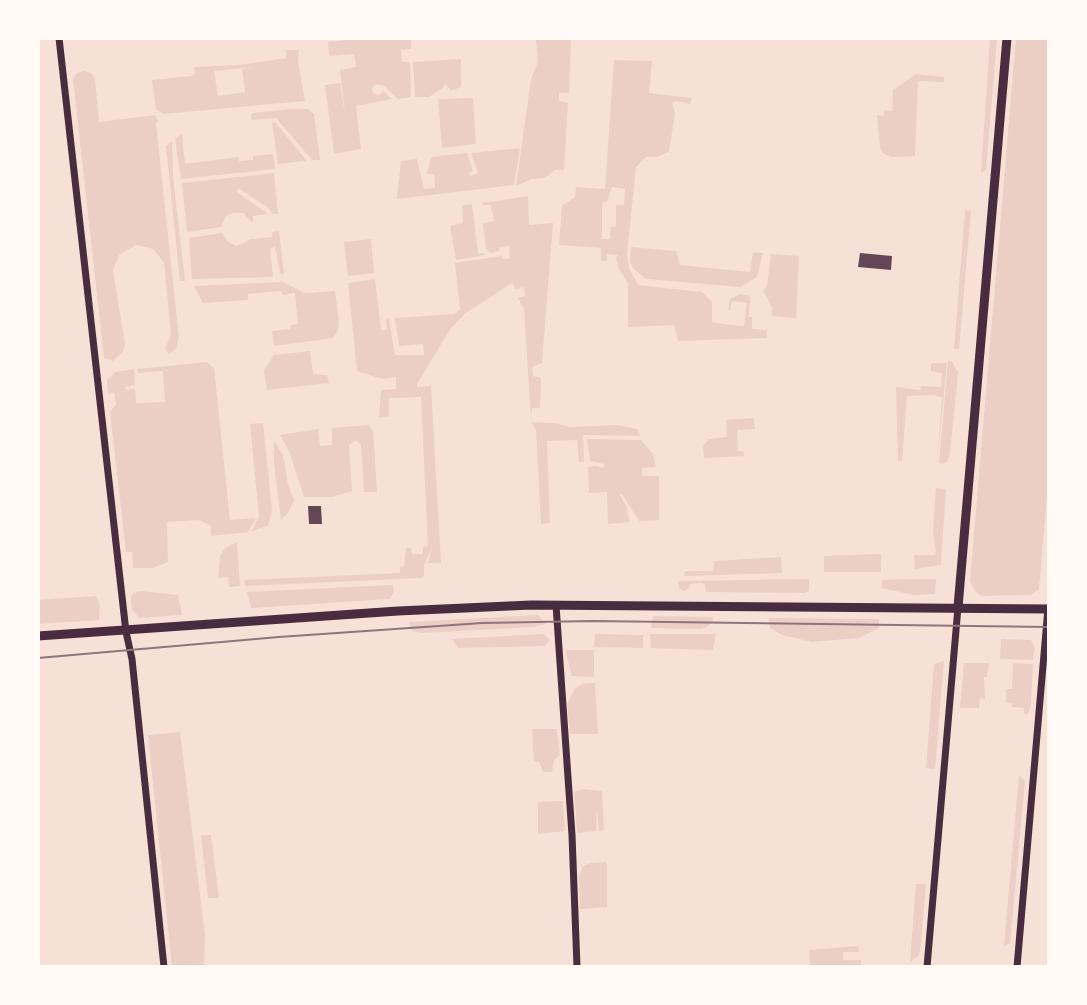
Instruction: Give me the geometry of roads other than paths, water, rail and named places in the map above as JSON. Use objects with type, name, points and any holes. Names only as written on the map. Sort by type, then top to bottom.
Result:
[{"type":"street","points":[[59,38],[126,632],[132,659],[164,967]]},
{"type":"street","points":[[927,967],[1007,38]]},
{"type":"street","points":[[1017,967],[1049,597]]},
{"type":"street","points":[[556,605],[572,835],[577,967]]},
{"type":"street","points":[[38,636],[398,611],[556,605],[1049,608]]},
{"type":"tram line","points":[[38,658],[482,623],[593,621],[1049,627]]}]
